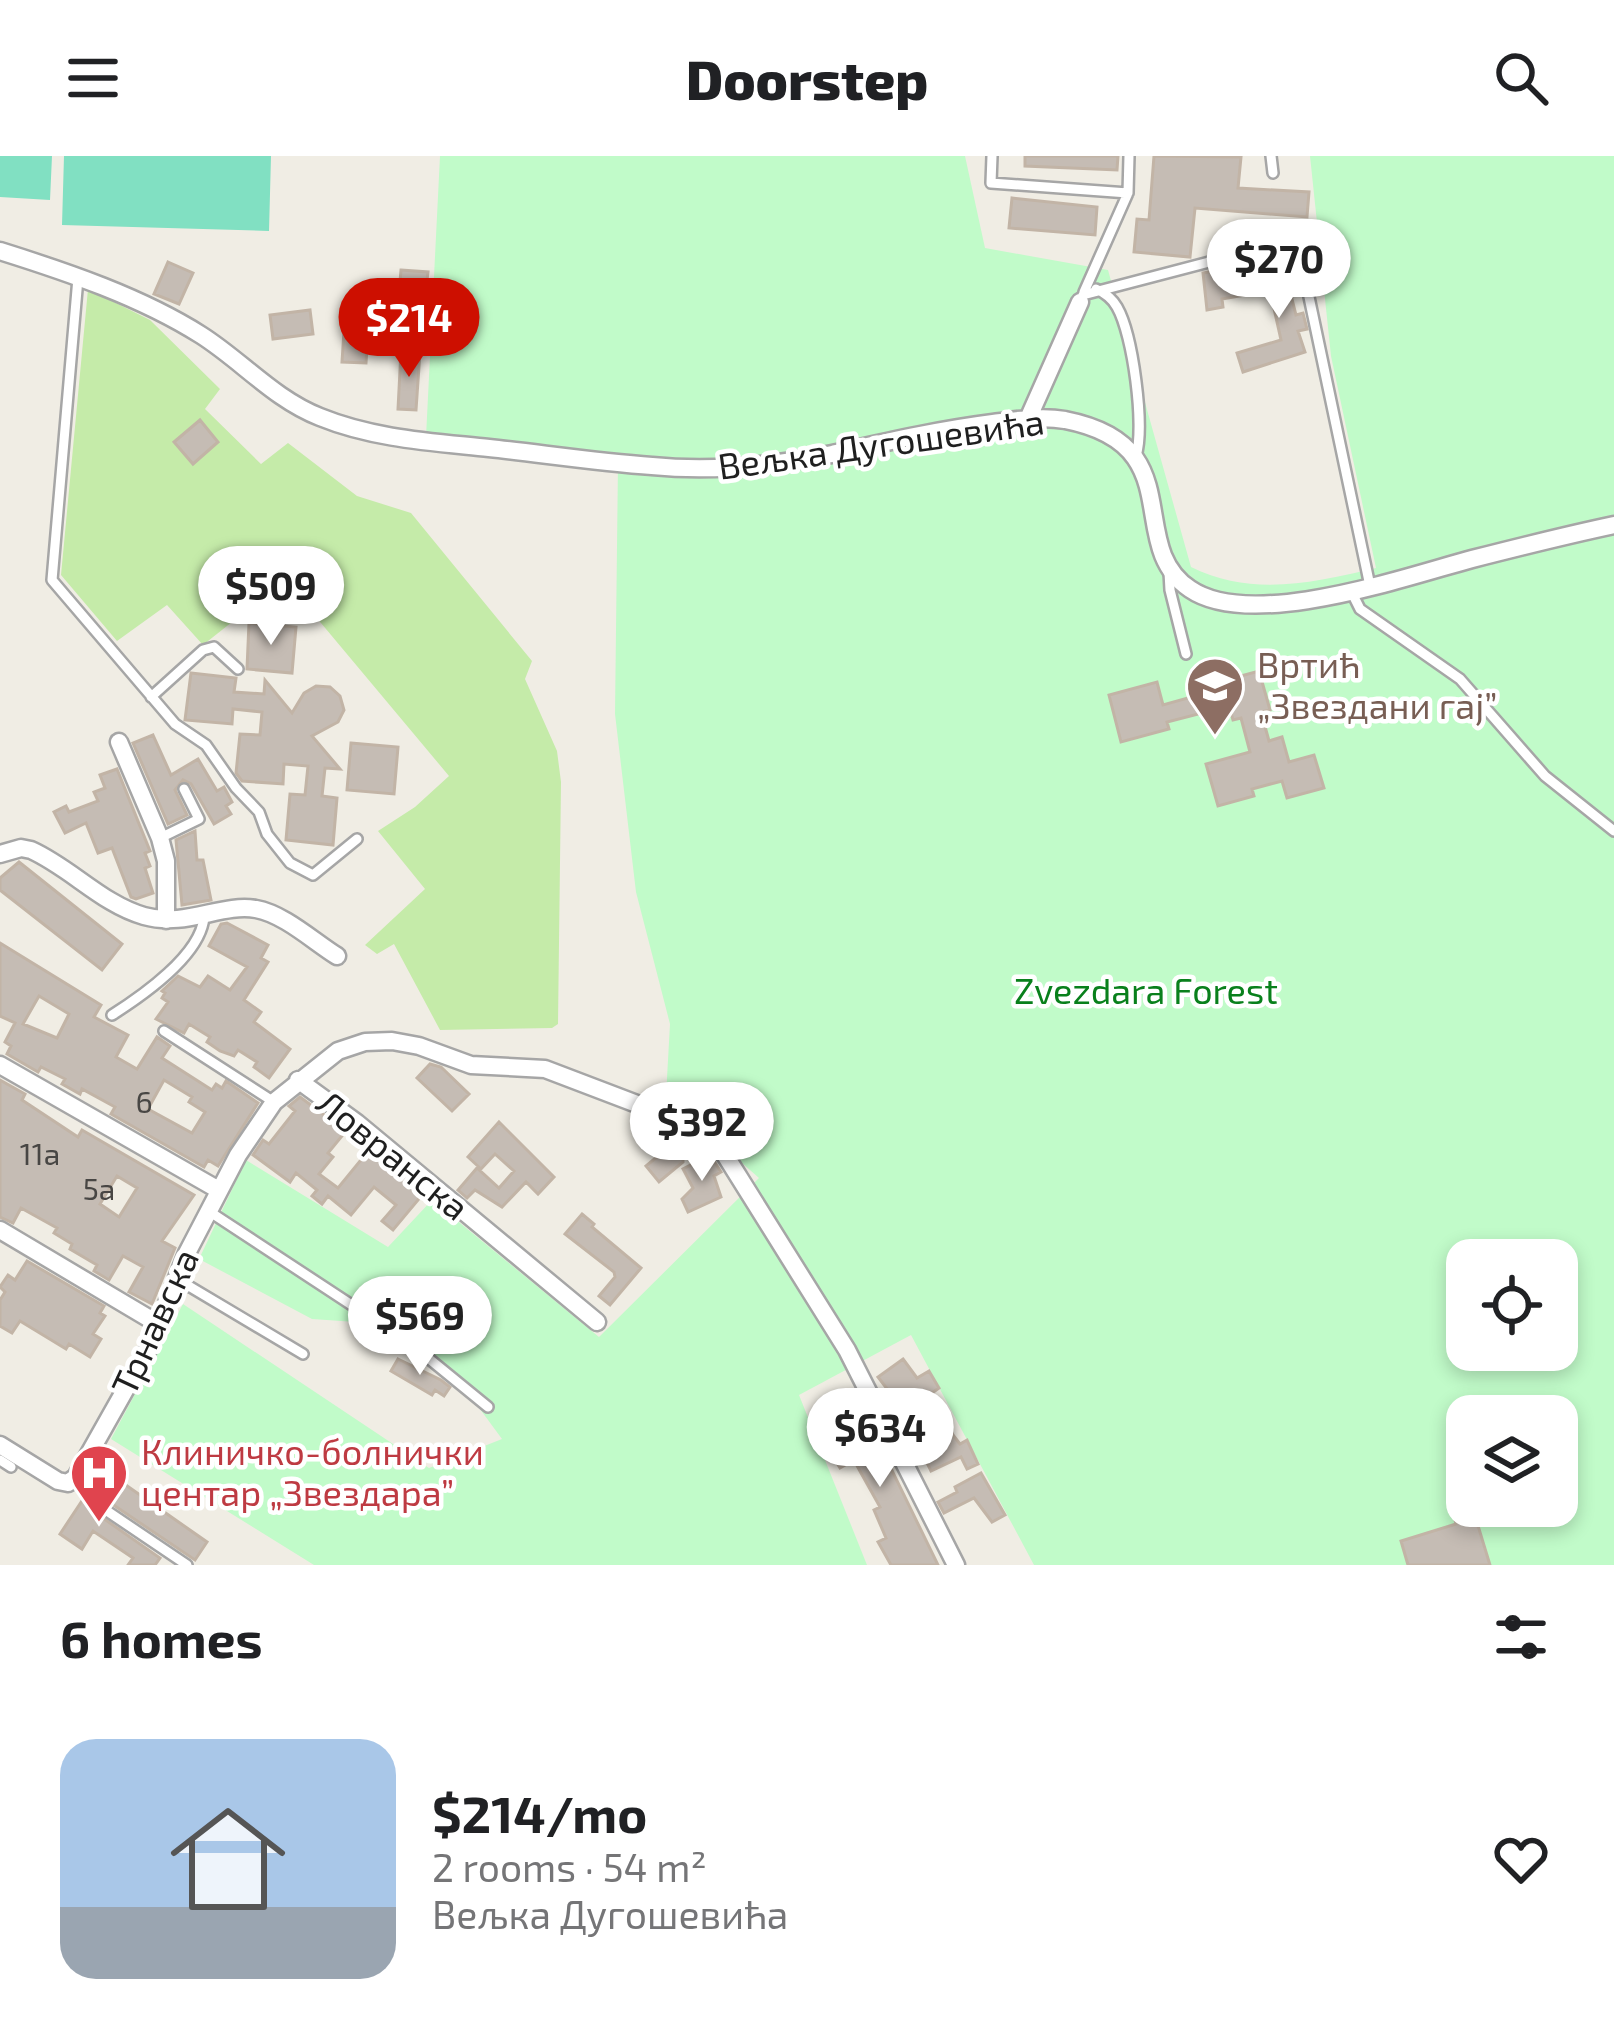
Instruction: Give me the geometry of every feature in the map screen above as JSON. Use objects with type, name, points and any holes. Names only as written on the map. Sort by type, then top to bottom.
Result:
[{"type":"street","name":"Вељка Дугошевића","points":[[0,251],[77,278],[194,331],[306,412],[399,438],[651,466],[740,469],[912,434],[1028,419],[1066,420],[1088,427],[1125,445],[1136,456]]},
{"type":"street","points":[[1028,419],[1081,298]]},
{"type":"street","points":[[1136,456],[1169,567],[1187,588],[1228,604],[1264,604],[1351,591],[1614,525]]},
{"type":"street","points":[[119,742],[160,838],[166,861],[166,920]]},
{"type":"street","points":[[0,854],[31,850],[119,906],[166,920],[255,909],[272,914],[337,956]]},
{"type":"street","name":"Трнавска","points":[[0,1445],[58,1481],[68,1483],[76,1478],[160,1324],[217,1189],[274,1102],[338,1051],[365,1042],[392,1041],[471,1065],[545,1069],[699,1129],[731,1160],[847,1350],[956,1565]]},
{"type":"street","points":[[0,1064],[217,1189]]},
{"type":"street","name":"Ловранска","points":[[298,1080],[598,1322]]},
{"type":"street","points":[[0,1230],[160,1324]]},
{"type":"lane","points":[[992,156],[991,183],[1127,193]]},
{"type":"lane","points":[[1081,298],[1127,193],[1129,156]]},
{"type":"lane","points":[[1271,156],[1273,173]]},
{"type":"lane","points":[[1081,298],[1096,289],[1277,244],[1291,248],[1301,259],[1370,586]]},
{"type":"lane","points":[[77,278],[52,580],[175,724],[206,745],[259,812],[267,834],[290,863],[313,875],[357,839]]},
{"type":"lane","points":[[1096,289],[1111,299],[1121,315],[1141,424],[1136,456]]},
{"type":"lane","points":[[1169,567],[1186,654]]},
{"type":"lane","points":[[1351,591],[1360,609],[1460,679],[1545,776],[1614,831]]},
{"type":"lane","points":[[151,697],[203,650],[214,647],[238,669]]},
{"type":"lane","points":[[160,838],[199,819],[184,789]]},
{"type":"lane","points":[[112,1015],[153,988],[170,970],[201,932],[204,917]]},
{"type":"lane","points":[[164,1031],[274,1102]]},
{"type":"lane","name":"Трнавска","points":[[207,1210],[411,1344],[488,1407]]},
{"type":"lane","points":[[177,1279],[304,1354]]},
{"type":"lane","points":[[0,1460],[11,1467]]},
{"type":"lane","points":[[107,1511],[179,1563]]},
{"type":"green space","points":[[0,156],[52,156],[50,200],[0,197]]},
{"type":"green space","points":[[64,156],[271,156],[269,231],[62,225]]},
{"type":"green space","name":"Zvezdara Forest","points":[[440,156],[965,156],[985,248],[1108,270],[1191,567],[1237,582],[1282,584],[1376,568],[1331,356],[1310,156],[1614,156],[1614,1565],[1034,1565],[911,1335],[799,1395],[867,1565],[314,1565],[111,1439],[183,1304],[429,1468],[502,1439],[463,1386],[385,1324],[312,1319],[199,1259],[246,1160],[388,1247],[432,1200],[599,1337],[759,1178],[666,1096],[670,1024],[636,892],[615,714],[618,463],[426,437]]},
{"type":"green space","points":[[88,289],[150,320],[220,389],[205,409],[261,464],[288,443],[357,496],[411,513],[532,661],[525,679],[557,751],[561,782],[558,1024],[552,1028],[440,1030],[394,944],[377,954],[365,945],[425,889],[378,831],[415,807],[449,776],[285,580],[203,645],[167,605],[117,641],[61,575]]},
{"type":"building","points":[[1025,156],[1118,156],[1117,170],[1025,166]]},
{"type":"building","points":[[1154,156],[1241,157],[1238,188],[1309,192],[1307,217],[1195,208],[1190,257],[1134,252],[1137,219],[1149,220]]},
{"type":"building","points":[[1012,198],[1097,207],[1095,235],[1009,228]]},
{"type":"building","points":[[1283,255],[1286,274],[1294,273],[1297,290],[1290,291],[1296,315],[1303,313],[1307,329],[1298,331],[1305,352],[1243,372],[1237,353],[1281,340],[1267,277],[1273,276],[1270,256]]},
{"type":"building","points":[[168,262],[193,273],[179,304],[154,294]]},
{"type":"building","points":[[1240,266],[1245,295],[1222,299],[1223,307],[1207,310],[1203,273]]},
{"type":"building","points":[[401,270],[428,272],[424,306],[398,304]]},
{"type":"building","points":[[310,310],[313,334],[273,339],[270,315]]},
{"type":"building","points":[[344,331],[368,332],[366,363],[342,362]]},
{"type":"building","points":[[401,351],[420,352],[416,410],[398,409]]},
{"type":"building","points":[[200,420],[218,442],[193,464],[174,442]]},
{"type":"building","points":[[249,623],[296,627],[292,673],[247,669]]},
{"type":"building","points":[[1259,671],[1270,710],[1261,712],[1269,741],[1282,737],[1289,762],[1314,755],[1324,788],[1287,798],[1282,781],[1252,789],[1254,796],[1218,806],[1206,764],[1250,752],[1241,718],[1233,720],[1229,706],[1167,722],[1169,729],[1121,742],[1109,695],[1157,682],[1163,705],[1224,688],[1222,681]]},
{"type":"building","points":[[191,673],[236,678],[234,692],[264,694],[265,680],[292,713],[304,693],[316,686],[330,687],[340,696],[344,710],[338,722],[312,736],[340,769],[325,768],[322,796],[337,798],[333,845],[286,840],[290,794],[305,795],[308,766],[284,764],[283,784],[242,781],[236,773],[240,734],[260,735],[262,712],[233,709],[232,724],[185,720]]},
{"type":"building","points":[[153,735],[171,775],[198,759],[217,791],[224,787],[232,802],[226,806],[231,814],[214,824],[191,784],[183,780],[175,790],[187,815],[168,824],[133,743]]},
{"type":"building","points":[[351,743],[398,747],[394,794],[347,790]]},
{"type":"building","points":[[117,769],[150,851],[145,853],[150,866],[145,868],[153,893],[136,899],[131,897],[112,848],[98,853],[86,823],[65,833],[54,812],[66,806],[69,812],[98,801],[94,792],[105,788],[100,775]]},
{"type":"building","points":[[195,831],[197,860],[203,860],[211,900],[182,905],[176,840]]},
{"type":"building","points":[[19,862],[122,944],[102,970],[0,890],[0,878]]},
{"type":"building","points":[[221,924],[268,945],[261,958],[268,962],[244,1000],[261,1012],[254,1022],[290,1049],[269,1078],[254,1067],[257,1062],[238,1050],[234,1056],[220,1051],[207,1042],[210,1037],[189,1024],[184,1033],[156,1019],[168,1002],[162,991],[178,976],[200,987],[208,976],[230,990],[247,967],[209,946]]},
{"type":"building","points":[[0,943],[101,1005],[94,1017],[128,1035],[116,1057],[137,1069],[157,1037],[170,1046],[162,1058],[212,1090],[216,1084],[222,1088],[226,1081],[258,1103],[218,1166],[208,1160],[204,1167],[111,1114],[115,1107],[82,1089],[80,1094],[62,1084],[65,1079],[41,1067],[38,1072],[7,1054],[11,1046],[5,1042],[15,1023],[0,1016]],"holes":[[[39,996],[69,1014],[57,1038],[23,1024]],[[164,1080],[192,1097],[189,1102],[205,1112],[192,1133],[148,1109]]]},
{"type":"building","points":[[430,1064],[441,1067],[469,1094],[452,1111],[417,1078]]},
{"type":"building","points":[[0,1080],[78,1137],[82,1130],[194,1195],[162,1241],[175,1248],[152,1304],[129,1292],[143,1267],[123,1256],[109,1280],[94,1271],[97,1265],[54,1233],[57,1228],[21,1208],[13,1223],[0,1217]],"holes":[[[117,1176],[137,1188],[119,1217],[100,1204]]]},
{"type":"building","points":[[300,1097],[346,1131],[319,1174],[338,1188],[369,1150],[423,1194],[393,1230],[382,1221],[396,1205],[374,1187],[351,1215],[328,1196],[322,1204],[312,1196],[317,1190],[296,1173],[290,1182],[253,1155],[263,1140],[269,1144],[295,1111],[289,1106]]},
{"type":"building","points":[[642,1120],[673,1132],[667,1138],[683,1158],[659,1182],[646,1166],[658,1156],[633,1128]]},
{"type":"building","points":[[499,1122],[554,1177],[538,1194],[526,1182],[502,1207],[475,1190],[467,1198],[458,1190],[477,1168],[499,1188],[514,1171],[495,1154],[481,1169],[468,1157]]},
{"type":"building","points":[[710,1155],[721,1172],[714,1176],[721,1197],[688,1212],[682,1199],[693,1188],[683,1169]]},
{"type":"building","points":[[582,1214],[641,1268],[610,1305],[599,1296],[614,1272],[565,1234]]},
{"type":"building","points":[[27,1261],[104,1306],[100,1313],[105,1316],[93,1334],[101,1339],[90,1357],[69,1344],[66,1349],[20,1321],[12,1333],[0,1326],[0,1300],[5,1292],[0,1287],[8,1275],[15,1280]]},
{"type":"building","points":[[398,1359],[450,1387],[444,1396],[435,1390],[432,1395],[391,1371]]},
{"type":"building","points":[[903,1359],[917,1378],[929,1371],[939,1388],[932,1393],[953,1435],[960,1444],[967,1440],[978,1464],[967,1469],[961,1457],[931,1471],[918,1444],[911,1447],[896,1405],[891,1408],[885,1397],[891,1394],[878,1377]]},
{"type":"building","points":[[849,1416],[855,1426],[867,1419],[938,1565],[891,1565],[878,1542],[886,1538],[874,1510],[880,1507],[854,1460],[840,1468],[816,1428],[832,1418],[835,1423]]},
{"type":"building","points":[[103,1469],[207,1542],[195,1560],[109,1502],[100,1505],[100,1516],[160,1558],[155,1565],[128,1565],[133,1558],[93,1531],[82,1549],[60,1534]]},
{"type":"building","points":[[981,1473],[1005,1515],[992,1522],[974,1498],[944,1513],[938,1502]]},
{"type":"building","points":[[1446,1527],[1478,1527],[1490,1565],[1408,1565],[1401,1541]]},
{"type":"place","name":"Вртић „Звездани гај”","points":[[1215,737]]},
{"type":"place","name":"Клиничко-болнички центар „Звездара”","points":[[99,1524]]}]
